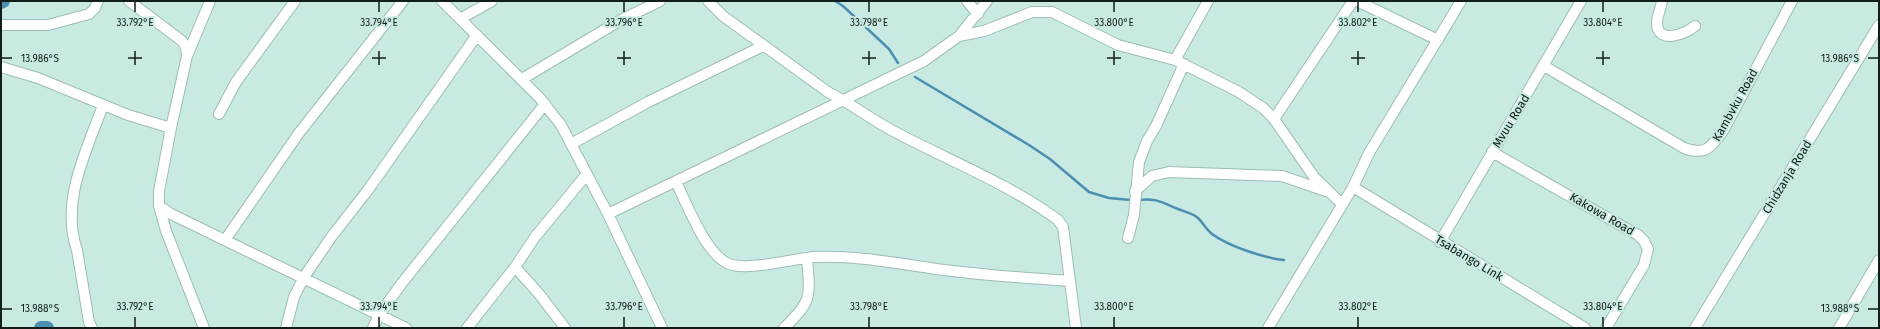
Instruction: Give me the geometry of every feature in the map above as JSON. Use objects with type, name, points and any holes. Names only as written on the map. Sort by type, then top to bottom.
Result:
[{"type":"street","points":[[1,25],[48,25],[89,14],[95,8],[98,1]]},
{"type":"street","points":[[129,1],[182,41],[187,56]]},
{"type":"street","points":[[204,328],[166,231],[159,206],[159,191],[187,56],[210,1]]},
{"type":"street","points":[[219,114],[236,82],[295,1]]},
{"type":"street","points":[[225,240],[299,133],[403,1]]},
{"type":"street","points":[[442,1],[522,79],[545,104],[561,125],[608,214],[662,328]]},
{"type":"street","points":[[460,19],[492,1]]},
{"type":"street","points":[[522,79],[621,20],[660,1]]},
{"type":"street","points":[[708,1],[723,16],[828,92],[844,100],[859,111],[895,132],[1005,187],[1058,220],[1063,227],[1076,328]]},
{"type":"street","points":[[967,1],[978,14]]},
{"type":"street","points":[[608,214],[924,61],[959,36],[988,1]]},
{"type":"street","points":[[1128,238],[1134,215],[1136,174],[1142,152],[1179,62],[1208,1]]},
{"type":"street","points":[[1274,119],[1353,1]]},
{"type":"street","points":[[1357,1],[1438,40]]},
{"type":"street","points":[[1268,328],[1353,187],[1369,153],[1461,1]]},
{"type":"street","name":"Mvuu Road","points":[[1440,242],[1581,1]]},
{"type":"street","points":[[1662,1],[1657,22],[1659,31],[1671,36],[1685,34],[1695,26]]},
{"type":"street","name":"Kambvku Road","points":[[1544,66],[1684,148],[1691,150],[1704,150],[1711,147],[1723,131],[1786,6],[1792,1]]},
{"type":"street","points":[[959,36],[984,31],[1032,12],[1052,12],[1118,45],[1179,62],[1240,92],[1263,108],[1274,119],[1314,177],[1342,204]]},
{"type":"street","name":"Chidzanja Road","points":[[1695,328],[1879,25]]},
{"type":"street","points":[[286,328],[294,297],[304,278],[332,236],[368,190],[477,35]]},
{"type":"street","points":[[571,144],[648,102],[763,46]]},
{"type":"street","points":[[1,67],[44,80],[128,115],[171,128]]},
{"type":"street","points":[[373,328],[379,315],[402,283],[545,104]]},
{"type":"street","points":[[92,328],[89,322],[77,250],[73,239],[72,209],[78,177],[103,105]]},
{"type":"street","name":"Kakowa Road","points":[[1492,152],[1638,235],[1644,241],[1648,249],[1644,265],[1606,328]]},
{"type":"street","points":[[1135,191],[1146,180],[1160,174],[1169,172],[1204,172],[1282,176],[1333,194]]},
{"type":"street","points":[[467,328],[515,268],[535,237],[587,174]]},
{"type":"street","points":[[676,182],[703,236],[715,254],[721,260],[730,265],[740,266],[828,256],[987,274],[1069,281]]},
{"type":"street","name":"Tsabango Link","points":[[1353,187],[1440,242],[1585,328]]},
{"type":"street","points":[[159,206],[164,211],[406,328]]},
{"type":"street","points":[[784,328],[801,311],[806,303],[809,285],[807,258]]},
{"type":"street","points":[[1839,328],[1879,260]]},
{"type":"street","points":[[515,268],[540,295],[564,328]]},
{"type":"waterway","points":[[835,1],[843,6],[889,49],[898,63]]},
{"type":"waterway","points":[[915,77],[1029,145],[1050,159],[1089,192],[1109,198],[1131,200]]},
{"type":"waterway","points":[[1138,200],[1159,201],[1191,214],[1198,218],[1212,234],[1227,243],[1257,254],[1284,260]]},
{"type":"waterway","points":[[41,328],[47,328]]}]
